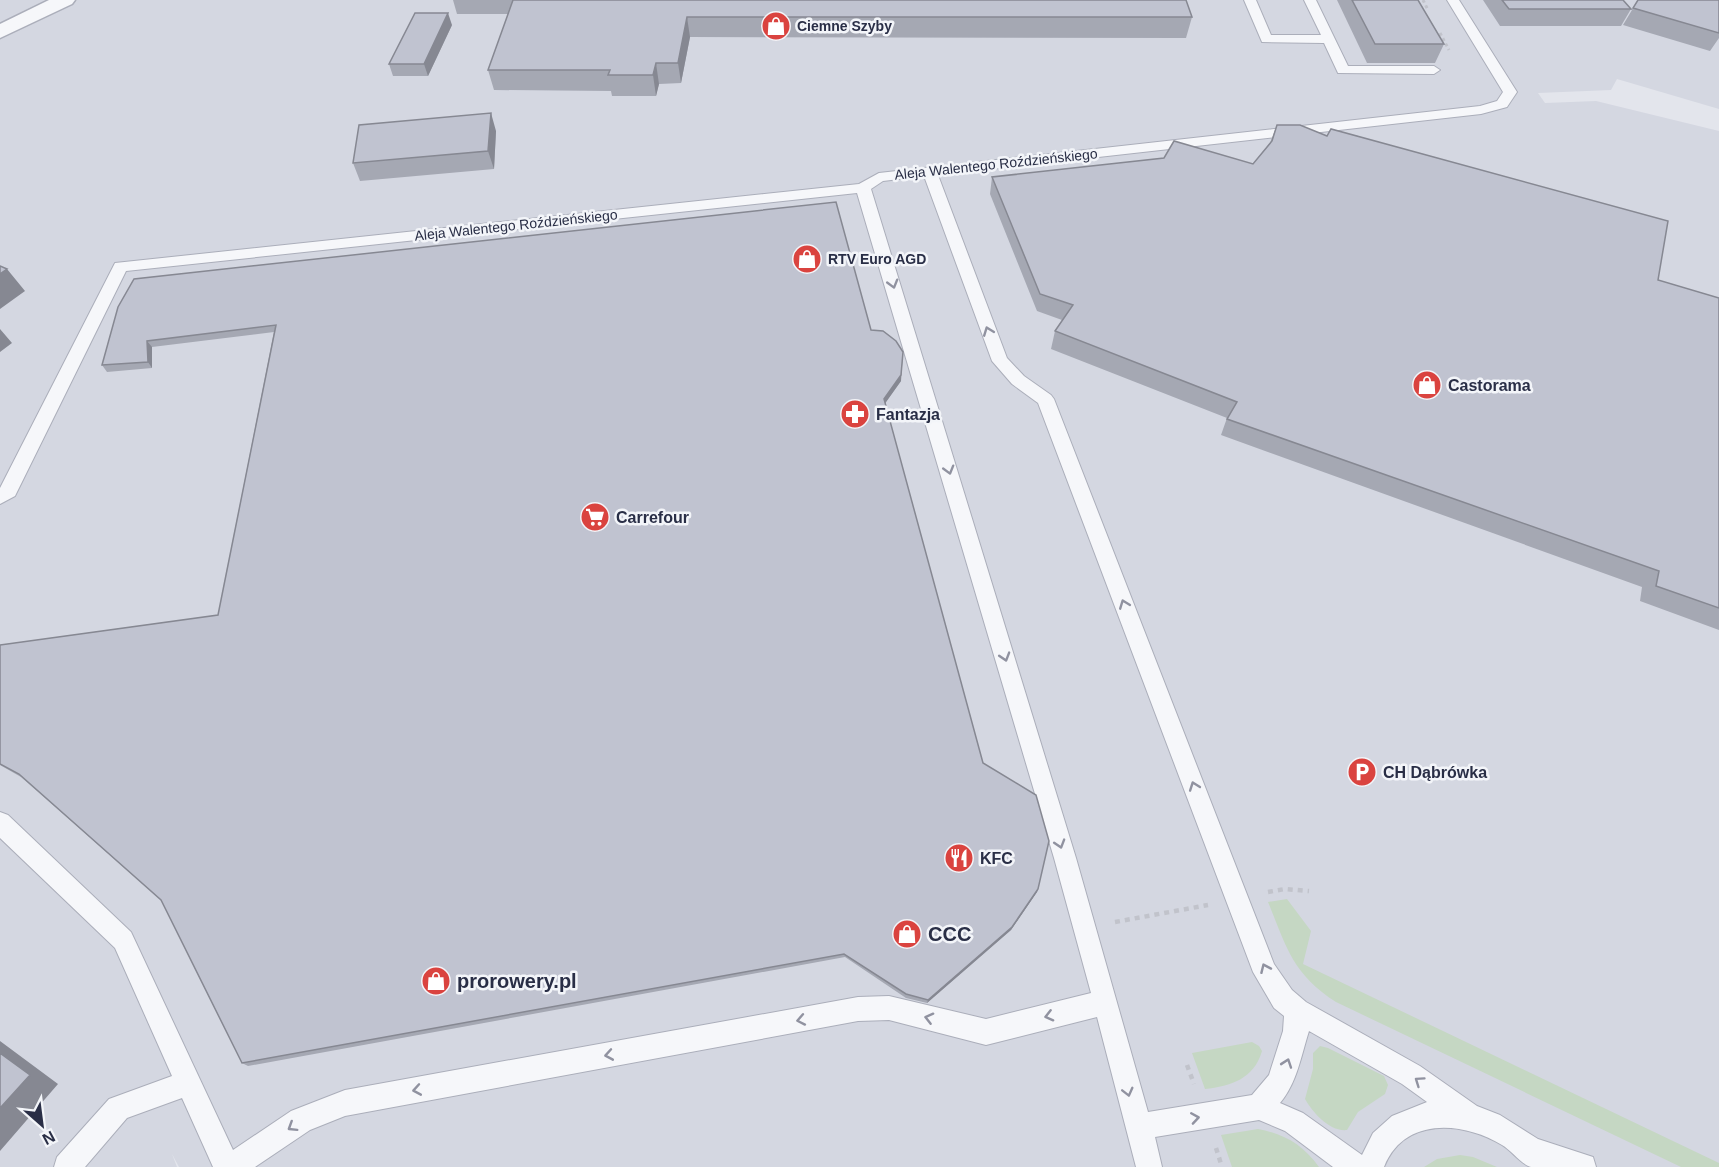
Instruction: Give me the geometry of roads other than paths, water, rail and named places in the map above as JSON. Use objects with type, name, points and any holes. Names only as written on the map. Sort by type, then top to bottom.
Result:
[{"type":"street","points":[[0,32],[65,0]]},
{"type":"lane","points":[[1250,0],[1266,39],[1329,39]]},
{"type":"lane","points":[[1310,0],[1343,70],[1434,70]]},
{"type":"lane","name":"Aleja Walentego Roździeńskiego","points":[[0,497],[9,491],[120,267],[863,188],[879,177],[1481,110],[1502,104],[1510,92],[1453,0]]},
{"type":"lane","points":[[1307,129],[1341,139]]},
{"type":"lane","points":[[929,171],[1000,361],[1018,380],[1045,399],[1265,972],[1283,999],[1297,1011],[1411,1075],[1467,1115],[1501,1128],[1542,1159],[1583,1167]]},
{"type":"lane","points":[[863,188],[1085,928],[1149,1167]]},
{"type":"lane","points":[[0,823],[123,940],[227,1167]]},
{"type":"lane","points":[[233,1167],[299,1122],[326,1108],[345,1104],[858,1009],[889,1008],[986,1032],[1106,1002]]},
{"type":"lane","points":[[1259,1107],[1280,1083],[1296,1031],[1297,1011]]},
{"type":"lane","points":[[67,1167],[118,1108],[190,1082]]},
{"type":"lane","points":[[1137,1127],[1259,1107],[1294,1122],[1355,1167]]},
{"type":"lane","points":[[1370,1167],[1381,1143],[1404,1123],[1433,1113],[1467,1115]]},
{"type":"place","name":"Ciemne Szyby","points":[[776,26]]},
{"type":"place","name":"RTV Euro AGD","points":[[807,259]]},
{"type":"place","name":"Castorama","points":[[1427,385]]},
{"type":"place","name":"Fantazja","points":[[855,414]]},
{"type":"place","name":"Carrefour","points":[[595,517]]},
{"type":"place","name":"CH Dąbrówka","points":[[1362,772]]},
{"type":"place","name":"KFC","points":[[959,858]]},
{"type":"place","name":"CCC","points":[[907,934]]},
{"type":"place","name":"prorowery.pl","points":[[436,981]]}]
